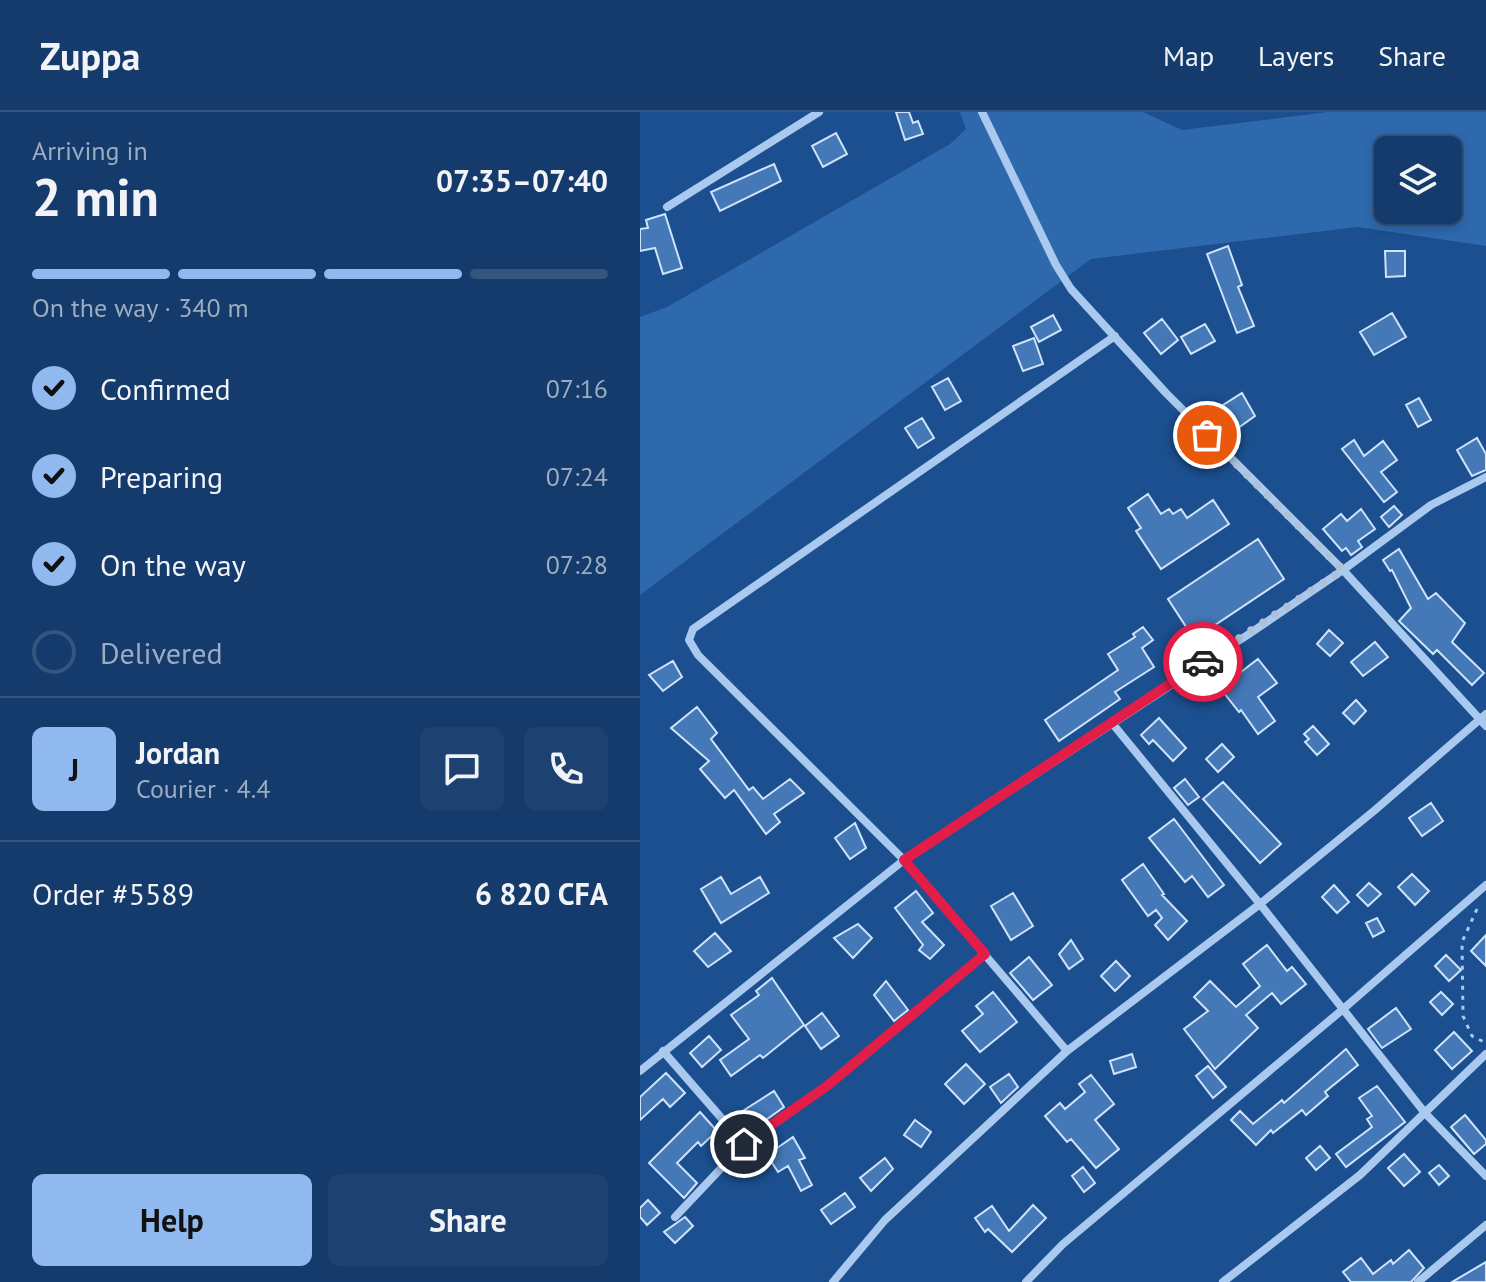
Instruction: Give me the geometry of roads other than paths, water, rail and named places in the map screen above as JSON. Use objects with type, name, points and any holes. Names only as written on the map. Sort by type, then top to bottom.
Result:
[{"type":"street","points":[[667,207],[819,112]]},
{"type":"street","points":[[833,1282],[885,1220],[1067,1051],[1260,904],[1484,720],[1343,570],[1166,393],[1071,289],[1056,265],[982,112]]},
{"type":"street","points":[[1067,1051],[904,860],[698,655],[689,640],[693,629],[1115,336]]},
{"type":"street","points":[[640,1071],[904,860],[1343,570],[1431,505],[1486,477]]},
{"type":"street","points":[[1112,723],[1425,1113],[1486,1176]]},
{"type":"street","points":[[1026,1282],[1063,1244],[1486,885]]},
{"type":"street","points":[[675,1217],[744,1144],[827,1086],[985,954]]},
{"type":"street","points":[[663,1051],[744,1144]]},
{"type":"street","points":[[1223,1282],[1360,1175],[1486,1054]]},
{"type":"street","points":[[1418,1282],[1486,1225]]}]
